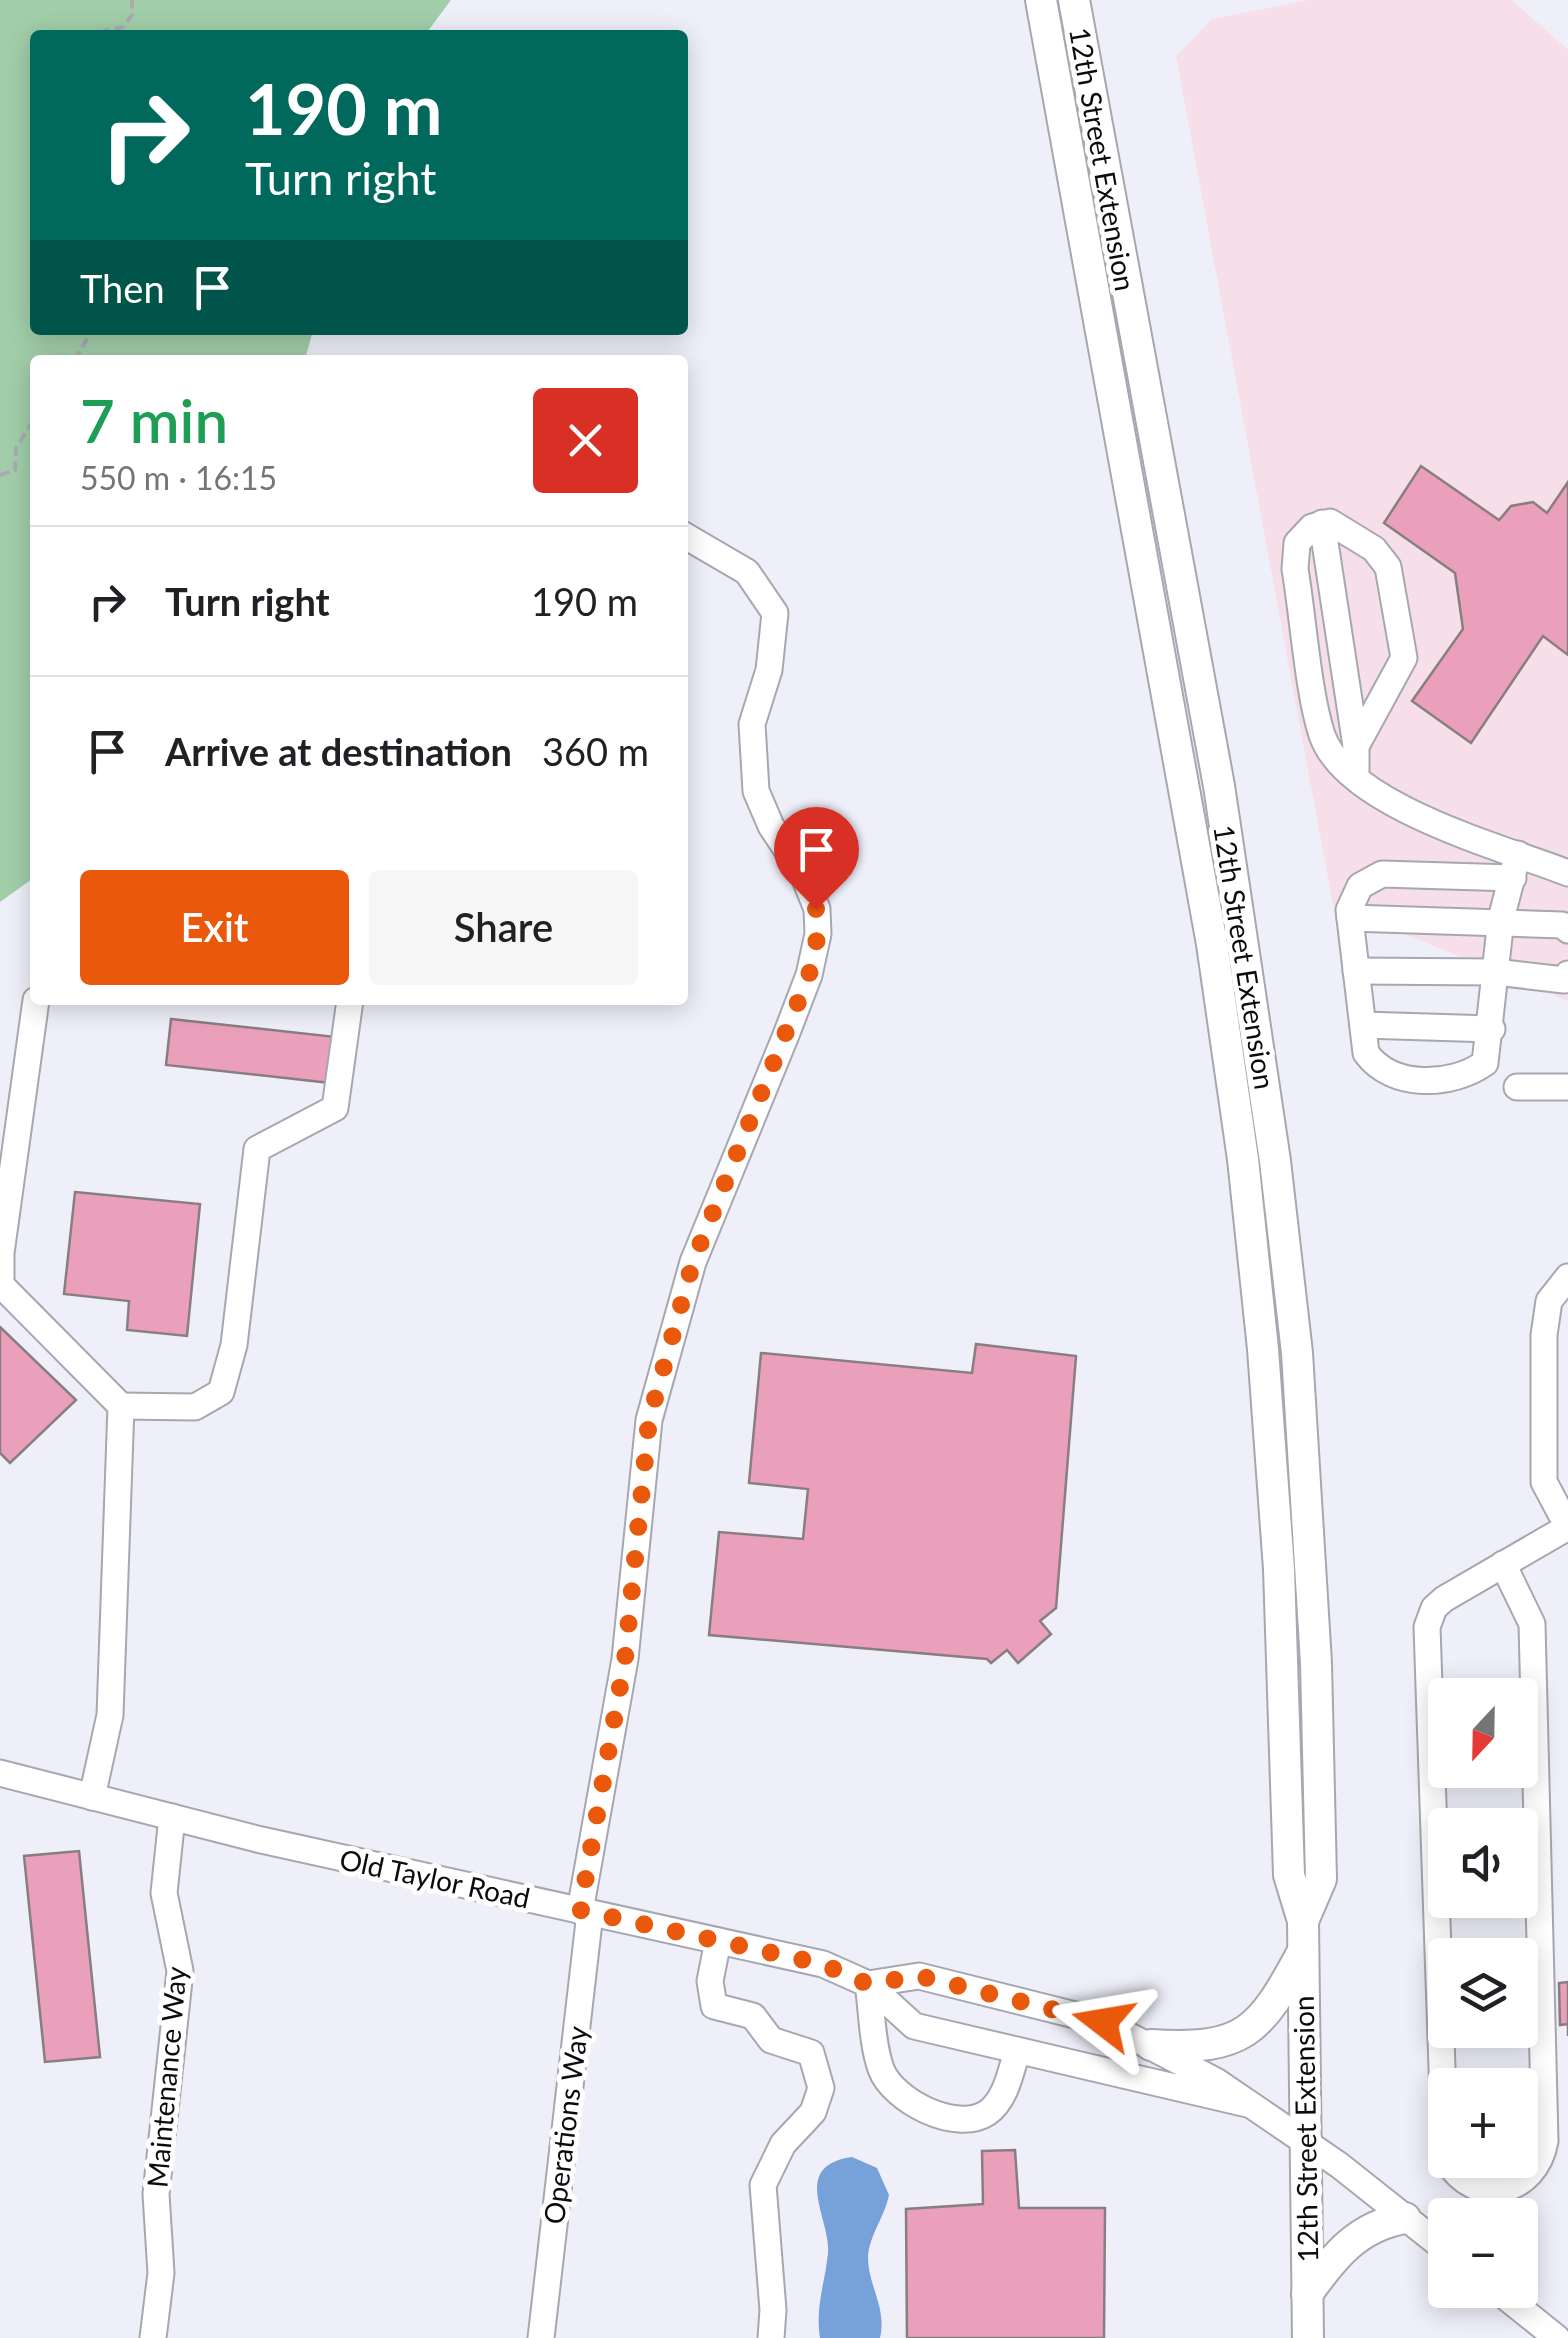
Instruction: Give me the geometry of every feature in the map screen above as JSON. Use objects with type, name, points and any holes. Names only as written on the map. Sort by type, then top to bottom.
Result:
[{"type":"main road","name":"12th Street Extension","points":[[1041,0],[1212,944],[1243,1159],[1278,1549],[1289,1875],[1304,1936],[1308,2338]]},
{"type":"main road","name":"12th Street Extension","points":[[1074,0],[1219,786],[1275,1161],[1297,1353],[1316,1663],[1321,1878],[1304,1936]]},
{"type":"main road","points":[[1151,2045],[1194,2048],[1234,2040],[1270,2012],[1304,1936]]},
{"type":"main road","points":[[1307,2294],[1334,2254],[1370,2226],[1405,2218]]},
{"type":"street","points":[[1356,746],[1404,658],[1388,568],[1374,549],[1330,522],[1297,542],[1295,570],[1322,735],[1337,762],[1380,800],[1516,866]]},
{"type":"street","points":[[1322,524],[1356,746],[1356,777]]},
{"type":"street","name":"Operations Way","points":[[541,2338],[585,1912],[625,1659],[649,1420],[693,1262],[792,1020],[818,934],[816,909],[803,874],[771,826],[756,791],[752,724],[769,670],[775,613],[747,572],[688,538]]},
{"type":"street","points":[[1516,866],[1500,919],[1492,1030],[1485,1063],[1462,1079],[1403,1078],[1379,1071],[1366,1053],[1350,918],[1360,886],[1382,874],[1516,866],[1568,873]]},
{"type":"street","points":[[1350,918],[1500,919],[1562,925],[1568,930]]},
{"type":"street","points":[[1356,971],[1496,972],[1564,980],[1568,974]]},
{"type":"street","points":[[35,1005],[1,1253],[2,1285],[121,1406],[196,1407],[222,1392],[234,1346],[257,1149],[335,1108],[349,1005]]},
{"type":"street","points":[[1363,1025],[1492,1030]]},
{"type":"street","points":[[1517,1086],[1568,1087]]},
{"type":"street","points":[[1443,2068],[1426,1627],[1434,1608],[1444,1599],[1568,1527],[1544,1482],[1556,1446],[1544,1336],[1549,1301],[1568,1277]]},
{"type":"street","points":[[92,1797],[110,1715],[121,1406]]},
{"type":"street","points":[[1503,1564],[1532,1624],[1545,2141],[1538,2165]]},
{"type":"street","name":"Old Taylor Road","points":[[0,1774],[172,1817],[822,1964],[868,1984],[914,2026],[1247,2104]]},
{"type":"street","name":"Maintenance Way","points":[[153,2338],[161,2273],[156,2194],[180,1971],[164,1894],[172,1817]]},
{"type":"street","points":[[718,1941],[710,1981],[714,2006],[753,2016],[771,2040],[811,2052],[821,2088],[813,2112],[783,2144],[762,2185],[773,2310],[771,2338]]},
{"type":"street","name":"Old Taylor Road","points":[[868,1984],[919,1976],[1103,2022],[1216,2080],[1428,2236]]},
{"type":"street","points":[[868,1984],[882,2071],[904,2098],[928,2109],[961,2119],[986,2113],[1003,2094],[1017,2051]]},
{"type":"street","points":[[1463,2178],[1470,2186],[1488,2191],[1510,2190],[1528,2178]]},
{"type":"street","points":[[1519,2308],[1557,2338]]},
{"type":"path","points":[[109,30],[123,27],[132,15],[132,0]]},
{"type":"path","points":[[0,475],[15,470],[16,448],[30,426]]},
{"type":"shaded area","points":[[1308,0],[1512,0],[1568,50],[1568,1001],[1333,905],[1176,56],[1212,19]]},
{"type":"green space","points":[[0,0],[451,0],[429,30],[30,30],[30,335],[312,335],[306,355],[30,355],[30,881],[0,902]]},
{"type":"water","points":[[852,2157],[877,2168],[889,2195],[868,2257],[881,2316],[880,2338],[820,2338],[820,2305],[828,2253],[818,2182],[822,2171],[833,2162]]},
{"type":"building","points":[[1421,466],[1499,520],[1511,506],[1533,502],[1547,513],[1568,482],[1568,655],[1543,636],[1471,743],[1412,701],[1463,629],[1455,573],[1384,523]]},
{"type":"building","points":[[171,1019],[336,1037],[331,1083],[166,1065]]},
{"type":"building","points":[[75,1192],[200,1204],[187,1336],[127,1330],[129,1301],[64,1294]]},
{"type":"building","points":[[0,1327],[76,1400],[10,1463],[0,1453]]},
{"type":"building","points":[[976,1344],[1076,1356],[1056,1608],[1040,1621],[1051,1634],[1018,1663],[1007,1650],[991,1663],[987,1659],[709,1635],[719,1532],[803,1539],[808,1489],[749,1483],[761,1353],[972,1373]]},
{"type":"building","points":[[79,1851],[100,2057],[45,2062],[24,1856]]},
{"type":"building","points":[[1568,1982],[1568,2024],[1560,2025],[1559,1983]]},
{"type":"building","points":[[1015,2150],[1019,2208],[1105,2208],[1104,2338],[907,2338],[906,2209],[983,2204],[982,2151]]},
{"type":"route","points":[[816,909],[818,934],[809,975],[693,1262],[649,1420],[625,1659],[580,1910],[822,1964],[868,1984],[919,1976],[1103,2022]]}]
